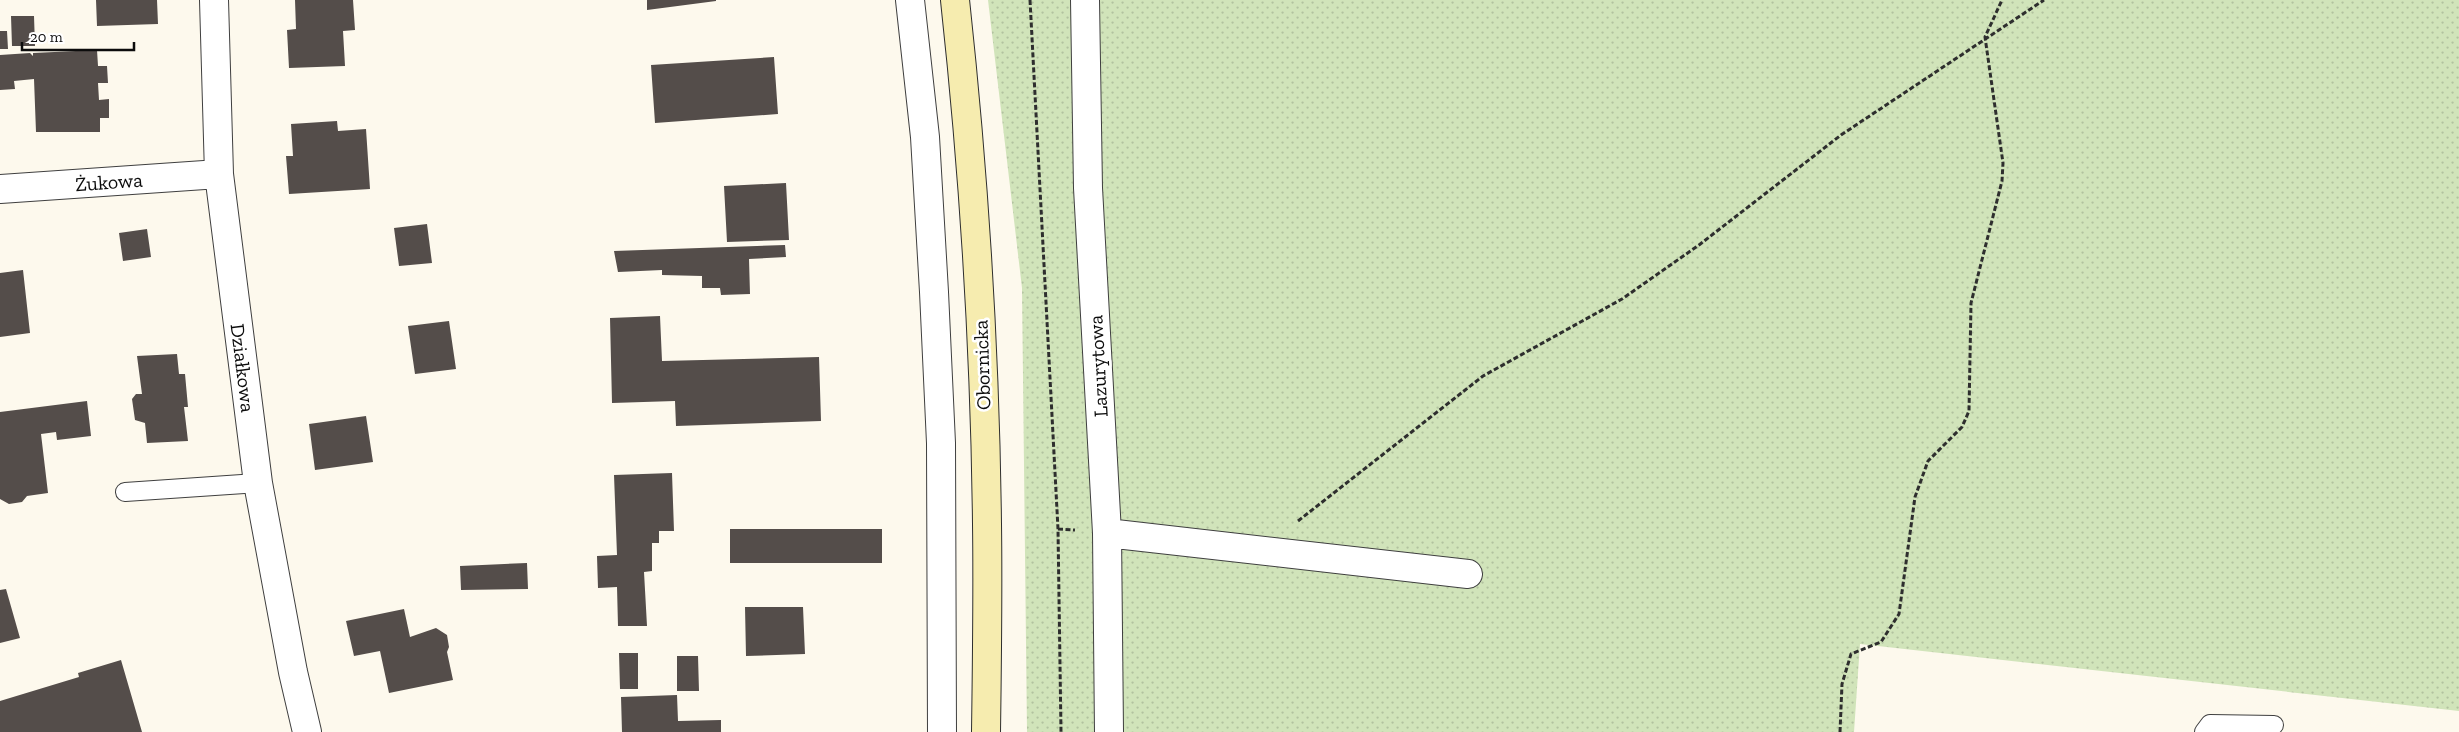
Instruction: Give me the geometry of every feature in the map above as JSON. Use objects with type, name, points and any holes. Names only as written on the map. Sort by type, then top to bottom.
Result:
[{"type":"main road","name":"Obornicka","points":[[955,0],[972,177],[984,391],[987,524],[986,732]]},
{"type":"street","name":"Działkowa","points":[[214,0],[219,174],[258,483],[293,672],[307,732]]},
{"type":"street","points":[[910,0],[925,137],[941,443],[942,732]]},
{"type":"street","name":"Lazurytowa","points":[[1085,0],[1088,188],[1108,533],[1109,732]]},
{"type":"street","name":"Żukowa","points":[[0,189],[219,174]]},
{"type":"street","points":[[1108,533],[1468,574]]},
{"type":"lane","points":[[125,492],[258,483]]},
{"type":"lane","points":[[2204,732],[2210,724],[2274,725]]},
{"type":"path","points":[[1030,0],[1058,529],[1061,732]]},
{"type":"path","points":[[1840,732],[1842,684],[1851,654],[1881,642],[1900,614],[1915,497],[1928,462],[1962,427],[1969,411],[1971,303],[2002,180],[2003,163],[1985,37],[2002,0]]},
{"type":"path","points":[[1260,550],[1483,376],[1622,299],[1699,245],[1841,135],[1985,37],[2044,0]]},
{"type":"green space","points":[[988,0],[2459,0],[2459,711],[1860,644],[1854,732],[1027,732],[1022,288]]},
{"type":"building","points":[[96,0],[157,0],[158,24],[97,26]]},
{"type":"building","points":[[295,0],[353,0],[355,30],[343,31],[345,66],[289,68],[287,30],[296,29]]},
{"type":"building","points":[[647,0],[716,0],[716,1],[647,10]]},
{"type":"building","points":[[11,16],[34,16],[35,46],[12,46]]},
{"type":"building","points":[[0,31],[7,31],[8,49],[0,49]]},
{"type":"building","points":[[97,50],[98,66],[107,66],[108,83],[98,83],[99,100],[109,99],[109,118],[100,118],[100,132],[36,132],[34,79],[14,81],[15,89],[0,90],[0,55],[30,53],[33,56],[33,53]]},
{"type":"building","points":[[774,57],[778,114],[655,123],[651,65]]},
{"type":"building","points":[[337,121],[338,131],[366,129],[370,189],[289,194],[286,156],[293,156],[291,124]]},
{"type":"building","points":[[786,183],[789,240],[727,242],[724,186]]},
{"type":"building","points":[[427,224],[432,263],[399,266],[394,228]]},
{"type":"building","points":[[147,229],[151,257],[123,261],[119,233]]},
{"type":"building","points":[[785,245],[786,257],[749,259],[750,294],[721,295],[720,288],[702,288],[702,276],[662,275],[662,270],[618,272],[614,251]]},
{"type":"building","points":[[23,270],[30,333],[0,337],[0,273]]},
{"type":"building","points":[[660,316],[662,361],[819,357],[821,421],[676,426],[675,401],[612,403],[610,318]]},
{"type":"building","points":[[449,321],[456,369],[415,374],[408,326]]},
{"type":"building","points":[[177,354],[179,374],[185,374],[188,407],[184,407],[188,441],[147,443],[145,423],[135,420],[132,399],[136,394],[142,394],[137,356]]},
{"type":"building","points":[[87,401],[91,436],[57,440],[56,432],[41,434],[48,493],[27,496],[22,502],[9,504],[0,499],[0,412]]},
{"type":"building","points":[[366,416],[373,462],[315,470],[309,424]]},
{"type":"building","points":[[672,473],[674,531],[659,531],[659,543],[652,543],[652,571],[644,572],[647,626],[618,626],[617,587],[598,588],[597,556],[617,555],[614,475]]},
{"type":"building","points":[[730,529],[882,529],[882,563],[730,563]]},
{"type":"building","points":[[527,563],[528,589],[461,590],[460,566]]},
{"type":"building","points":[[6,589],[20,638],[0,643],[0,590]]},
{"type":"building","points":[[745,607],[803,607],[805,654],[746,656]]},
{"type":"building","points":[[404,609],[410,637],[436,628],[447,635],[449,647],[447,652],[453,680],[389,693],[380,651],[354,656],[346,621]]},
{"type":"building","points":[[619,653],[638,653],[638,689],[620,689]]},
{"type":"building","points":[[677,656],[698,656],[699,691],[677,691]]},
{"type":"building","points":[[121,660],[142,732],[0,732],[0,701],[79,677],[78,673]]},
{"type":"building","points":[[677,695],[678,721],[721,720],[721,732],[622,732],[621,697]]}]
